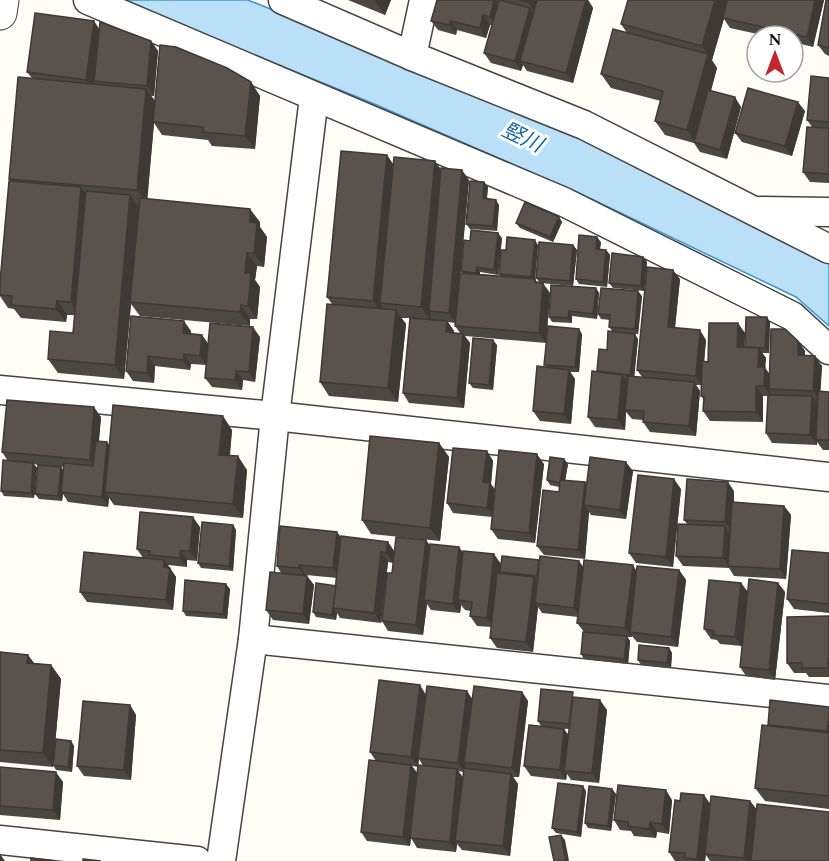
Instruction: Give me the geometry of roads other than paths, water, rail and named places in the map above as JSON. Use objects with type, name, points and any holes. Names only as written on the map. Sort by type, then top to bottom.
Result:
[{"type":"street","points":[[0,13],[2,0]]},
{"type":"street","points":[[88,0],[564,202],[792,316],[829,350]]},
{"type":"street","points":[[283,0],[412,56],[584,125],[829,249]]},
{"type":"street","points":[[412,56],[424,0]]},
{"type":"street","points":[[221,861],[253,639],[275,416],[314,97]]},
{"type":"street","points":[[756,211],[829,212]]},
{"type":"street","points":[[0,390],[275,416],[829,477]]},
{"type":"street","points":[[253,639],[829,699]]},
{"type":"street","points":[[0,840],[197,861]]},
{"type":"water","name":"竪川","points":[[119,0],[248,0],[571,130],[829,258],[829,326],[796,297],[579,193],[372,103]]}]
